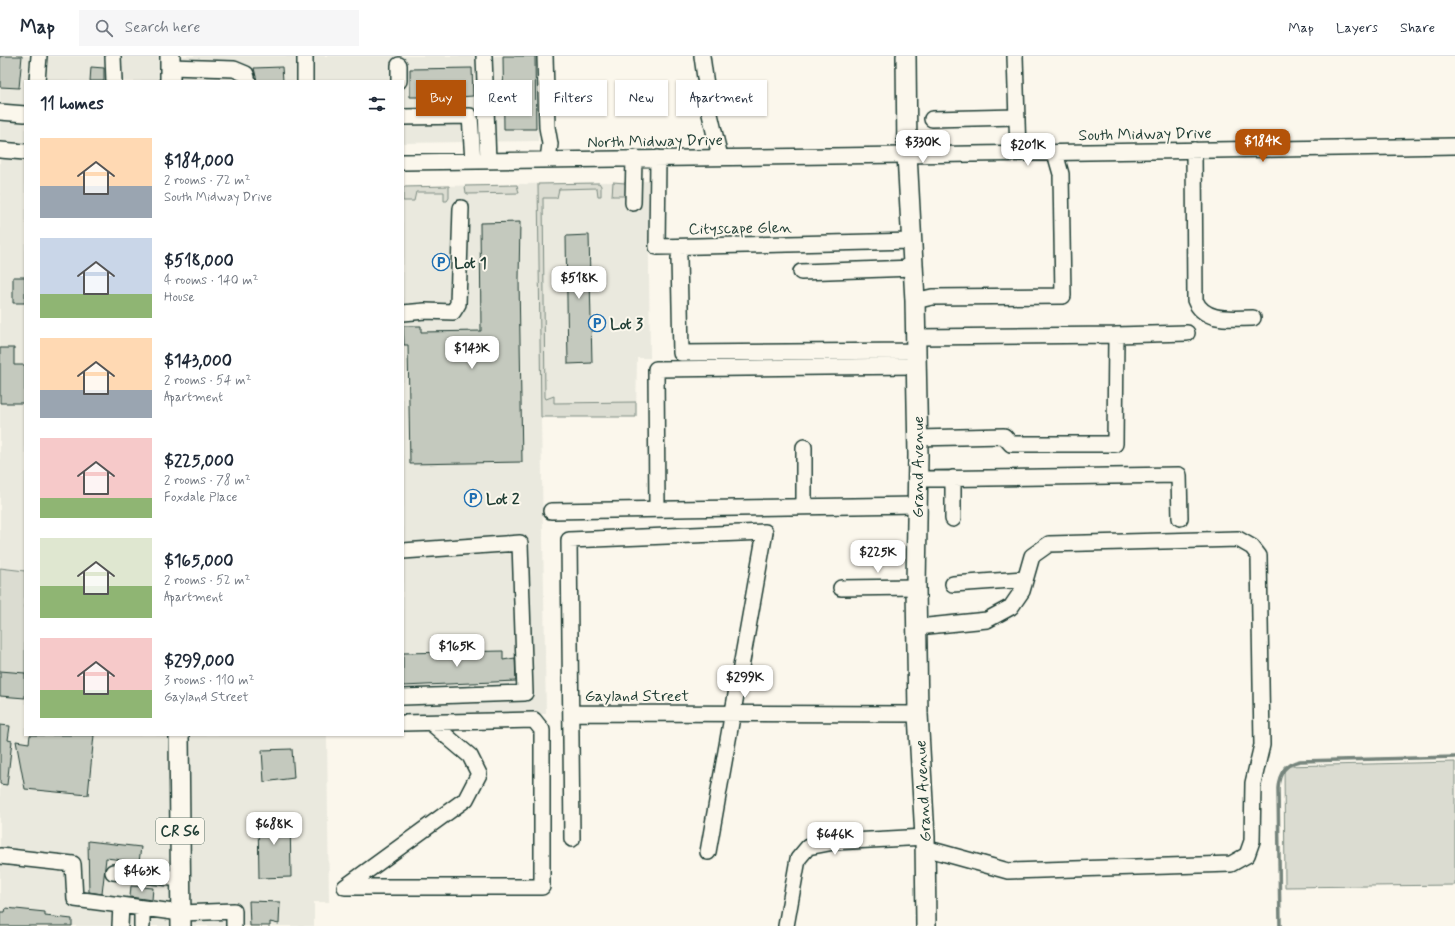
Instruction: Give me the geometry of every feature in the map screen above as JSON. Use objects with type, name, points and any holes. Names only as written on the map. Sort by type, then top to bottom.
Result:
[{"type":"main road","name":"Grand Avenue","points":[[906,56],[907,154],[913,241],[915,301],[918,714],[925,842],[926,926]]},
{"type":"main road","name":"CR S6","points":[[179,736],[181,919]]},
{"type":"street","points":[[37,80],[39,56]]},
{"type":"street","points":[[114,56],[114,80]]},
{"type":"street","points":[[304,56],[305,80]]},
{"type":"street","points":[[481,161],[484,56]]},
{"type":"street","points":[[545,56],[547,127],[550,144],[548,160]]},
{"type":"street","points":[[702,56],[710,114],[720,157]]},
{"type":"street","points":[[1016,56],[1018,153]]},
{"type":"street","points":[[399,65],[399,80]]},
{"type":"street","points":[[170,68],[234,69],[246,74],[248,80]]},
{"type":"street","points":[[0,112],[24,114]]},
{"type":"street","points":[[404,117],[470,116],[481,161]]},
{"type":"street","points":[[932,118],[1017,117]]},
{"type":"street","name":"South Midway Drive","points":[[907,154],[1455,146]]},
{"type":"street","points":[[0,150],[24,152]]},
{"type":"street","points":[[1194,150],[1195,300],[1197,306],[1205,313],[1213,317],[1254,318]]},
{"type":"street","points":[[915,301],[932,297],[1063,296],[1061,174],[1055,153]]},
{"type":"street","name":"North Midway Drive","points":[[404,162],[907,154]]},
{"type":"street","points":[[633,203],[634,158]]},
{"type":"street","name":"Cityscape Glen","points":[[658,158],[657,247],[913,241]]},
{"type":"street","points":[[404,313],[425,311],[453,312],[458,304],[461,208]]},
{"type":"street","points":[[679,258],[681,353],[916,351]]},
{"type":"street","points":[[801,272],[914,268]]},
{"type":"street","points":[[658,509],[656,369],[916,351],[1116,335],[1187,333]]},
{"type":"street","points":[[916,438],[1004,436],[1011,444],[1115,444],[1116,335]]},
{"type":"street","points":[[804,447],[804,507]]},
{"type":"street","points":[[917,479],[1179,475],[1180,518]]},
{"type":"street","points":[[953,478],[953,519]]},
{"type":"street","points":[[551,511],[917,504]]},
{"type":"street","points":[[572,840],[569,540],[765,532],[708,852]]},
{"type":"street","points":[[786,926],[798,859],[808,847],[834,842],[925,842],[1008,871],[1231,864],[1248,855],[1252,841],[1253,783],[1262,745],[1259,556],[1252,546],[1238,539],[1049,544],[1032,556],[1022,591],[1011,607],[987,620],[918,627]]},
{"type":"street","points":[[404,550],[520,543],[525,693],[404,697]]},
{"type":"street","points":[[953,584],[1026,579]]},
{"type":"street","points":[[841,588],[916,587]]},
{"type":"street","name":"Gayland Street","points":[[571,713],[734,712],[918,714]]},
{"type":"street","points":[[404,723],[534,720],[542,730],[542,887],[344,887],[466,799],[479,774],[470,756],[431,723]]},
{"type":"street","points":[[0,856],[73,864],[75,899],[142,908],[181,919],[234,911],[234,926]]},
{"type":"street","points":[[113,872],[181,879]]},
{"type":"street","points":[[120,926],[121,905]]},
{"type":"street","points":[[142,908],[142,926]]},
{"type":"shaded area","points":[[0,56],[537,56],[538,141],[404,143],[404,80],[24,80],[24,736],[327,736],[329,902],[314,902],[314,926],[0,926]]},
{"type":"shaded area","points":[[648,181],[650,358],[637,358],[636,417],[541,417],[546,714],[404,716],[404,187]]},
{"type":"shaded area","points":[[613,182],[625,183],[626,196],[612,196]]},
{"type":"shaded area","points":[[599,183],[601,186],[601,196],[598,196],[597,188],[559,189],[557,198],[543,198],[545,397],[546,399],[554,396],[554,403],[636,402],[636,417],[541,417],[538,184]]},
{"type":"shaded area","points":[[517,185],[519,193],[468,194],[466,193],[465,186]]},
{"type":"shaded area","points":[[449,186],[449,198],[447,201],[444,201],[444,192],[416,192],[414,201],[404,201],[404,187]]},
{"type":"shaded area","points":[[0,568],[24,571],[24,676],[0,674]]},
{"type":"shaded area","points":[[1455,762],[1455,885],[1285,887],[1284,766]]},
{"type":"building","points":[[0,56],[22,56],[19,88],[0,87]]},
{"type":"building","points":[[503,56],[535,56],[536,129],[504,129],[504,116],[532,116],[532,80],[503,80]]},
{"type":"building","points":[[91,67],[104,68],[104,80],[90,80]]},
{"type":"building","points":[[282,67],[283,80],[257,80],[254,68]]},
{"type":"building","points":[[472,68],[473,96],[466,96],[466,80],[416,80],[416,97],[410,97],[410,69]]},
{"type":"building","points":[[520,222],[519,279],[522,462],[410,464],[408,345],[404,345],[404,326],[421,326],[421,332],[481,331],[480,223]]},
{"type":"building","points":[[589,235],[592,363],[568,364],[566,236]]},
{"type":"building","points":[[13,277],[24,277],[24,303],[13,303]]},
{"type":"building","points":[[0,348],[14,348],[14,365],[24,365],[24,403],[0,403]]},
{"type":"building","points":[[503,651],[503,660],[515,658],[516,681],[404,686],[404,653]]},
{"type":"building","points":[[0,671],[24,673],[24,698],[0,696]]},
{"type":"building","points":[[0,725],[10,726],[8,740],[12,741],[7,785],[0,784]]},
{"type":"building","points":[[30,736],[94,736],[88,795],[25,789],[16,741],[29,743]]},
{"type":"building","points":[[292,749],[294,778],[264,782],[262,750]]},
{"type":"building","points":[[290,814],[291,877],[259,878],[258,815]]},
{"type":"building","points":[[88,841],[141,847],[139,862],[106,858],[102,894],[89,892]]},
{"type":"building","points":[[131,886],[153,888],[152,900],[130,897]]},
{"type":"building","points":[[249,901],[280,902],[279,924],[270,922],[270,926],[250,926]]},
{"type":"building","points":[[6,908],[45,912],[45,916],[72,919],[72,926],[0,926],[0,912],[5,912]]},
{"type":"waterway","points":[[1280,926],[1278,788],[1281,774],[1290,764],[1300,761],[1455,757]]},
{"type":"place","name":"Lot 1","points":[[441,262]]},
{"type":"place","name":"Lot 3","points":[[597,323]]},
{"type":"place","name":"Lot 2","points":[[473,498]]}]
